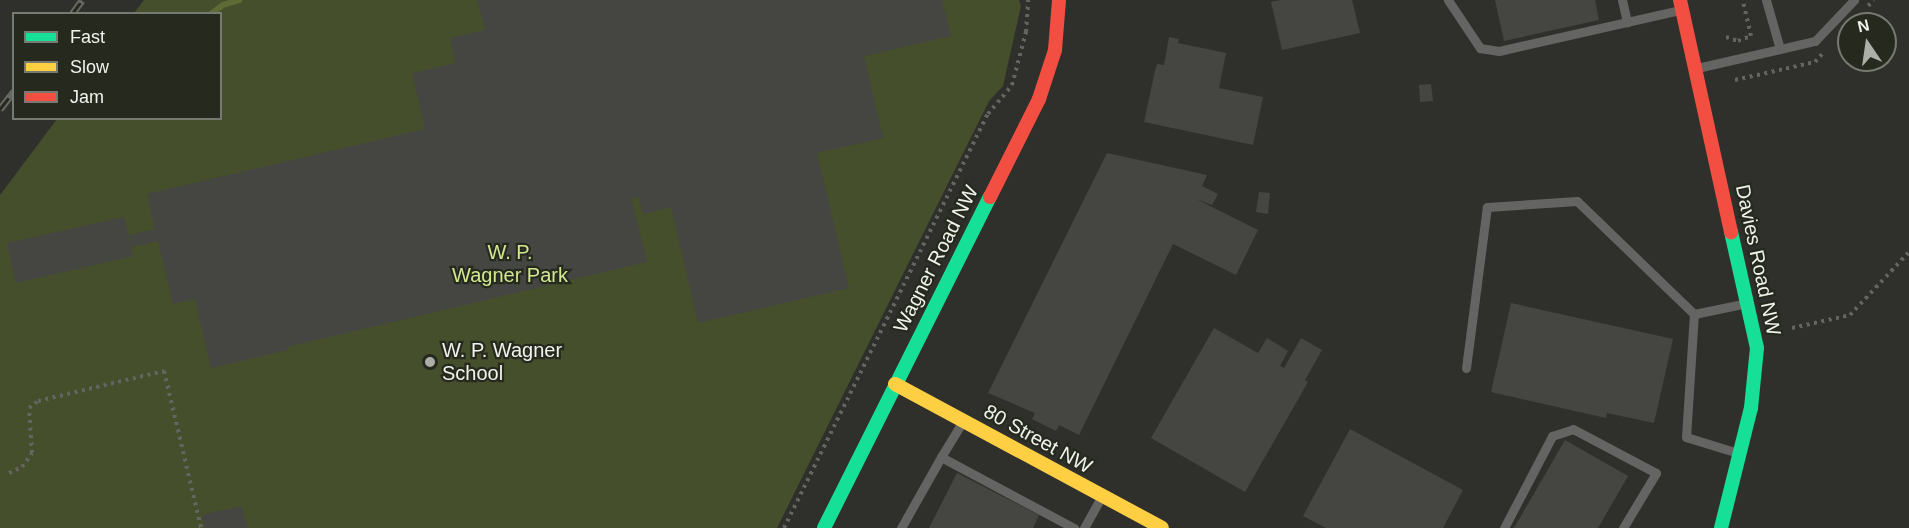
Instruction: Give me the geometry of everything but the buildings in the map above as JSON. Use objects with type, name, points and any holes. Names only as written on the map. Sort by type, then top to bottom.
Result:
[{"type":"street","name":"Wagner Road NW","points":[[824,528],[1039,99],[1055,50],[1059,0]]},
{"type":"street","name":"Davies Road NW","points":[[1682,5],[1756,341],[1757,364],[1751,408],[1721,528]]},
{"type":"street","name":"80 Street NW","points":[[895,384],[1162,528]]},
{"type":"lane","points":[[1448,0],[1480,48],[1499,51],[1627,22],[1682,5]]},
{"type":"lane","points":[[1622,0],[1627,22]]},
{"type":"lane","points":[[1766,0],[1780,49]]},
{"type":"lane","points":[[1696,68],[1815,41],[1854,0]]},
{"type":"lane","points":[[1466,368],[1487,207],[1577,201],[1694,314],[1686,437],[1740,454]]},
{"type":"lane","points":[[1694,314],[1749,303]]},
{"type":"lane","points":[[902,528],[963,420]]},
{"type":"lane","points":[[1504,528],[1552,436],[1573,429],[1656,473],[1623,528]]},
{"type":"lane","points":[[941,457],[1074,528]]},
{"type":"lane","points":[[1084,528],[1102,496]]},
{"type":"path","points":[[784,528],[988,114],[1012,85],[1026,32],[1028,0]]},
{"type":"path","points":[[1726,37],[1738,40],[1751,36],[1743,0]]},
{"type":"path","points":[[1792,328],[1851,315],[1909,252]]},
{"type":"path","points":[[9,473],[22,467],[32,453],[29,408],[38,401],[164,371],[201,528]]},
{"type":"green space","name":"W. P. Wagner Park","points":[[144,0],[1019,0],[1021,6],[1003,86],[989,101],[777,528],[0,528],[0,195],[56,120],[222,120],[222,12],[135,12]]},
{"type":"waterway","points":[[214,12],[223,5],[239,0]]},
{"type":"railway","points":[[73,12],[82,0]]},
{"type":"railway","points":[[0,109],[12,94]]},
{"type":"traffic: fast","points":[[824,528],[990,197]]},
{"type":"traffic: fast","points":[[1721,528],[1751,408],[1757,348],[1731,232]]},
{"type":"traffic: slow","points":[[895,384],[1162,528]]},
{"type":"traffic: jam","points":[[990,197],[1039,99],[1055,50],[1059,0]]},
{"type":"traffic: jam","points":[[1680,0],[1731,232]]},
{"type":"place","name":"W. P. Wagner School","points":[[430,362]]}]
